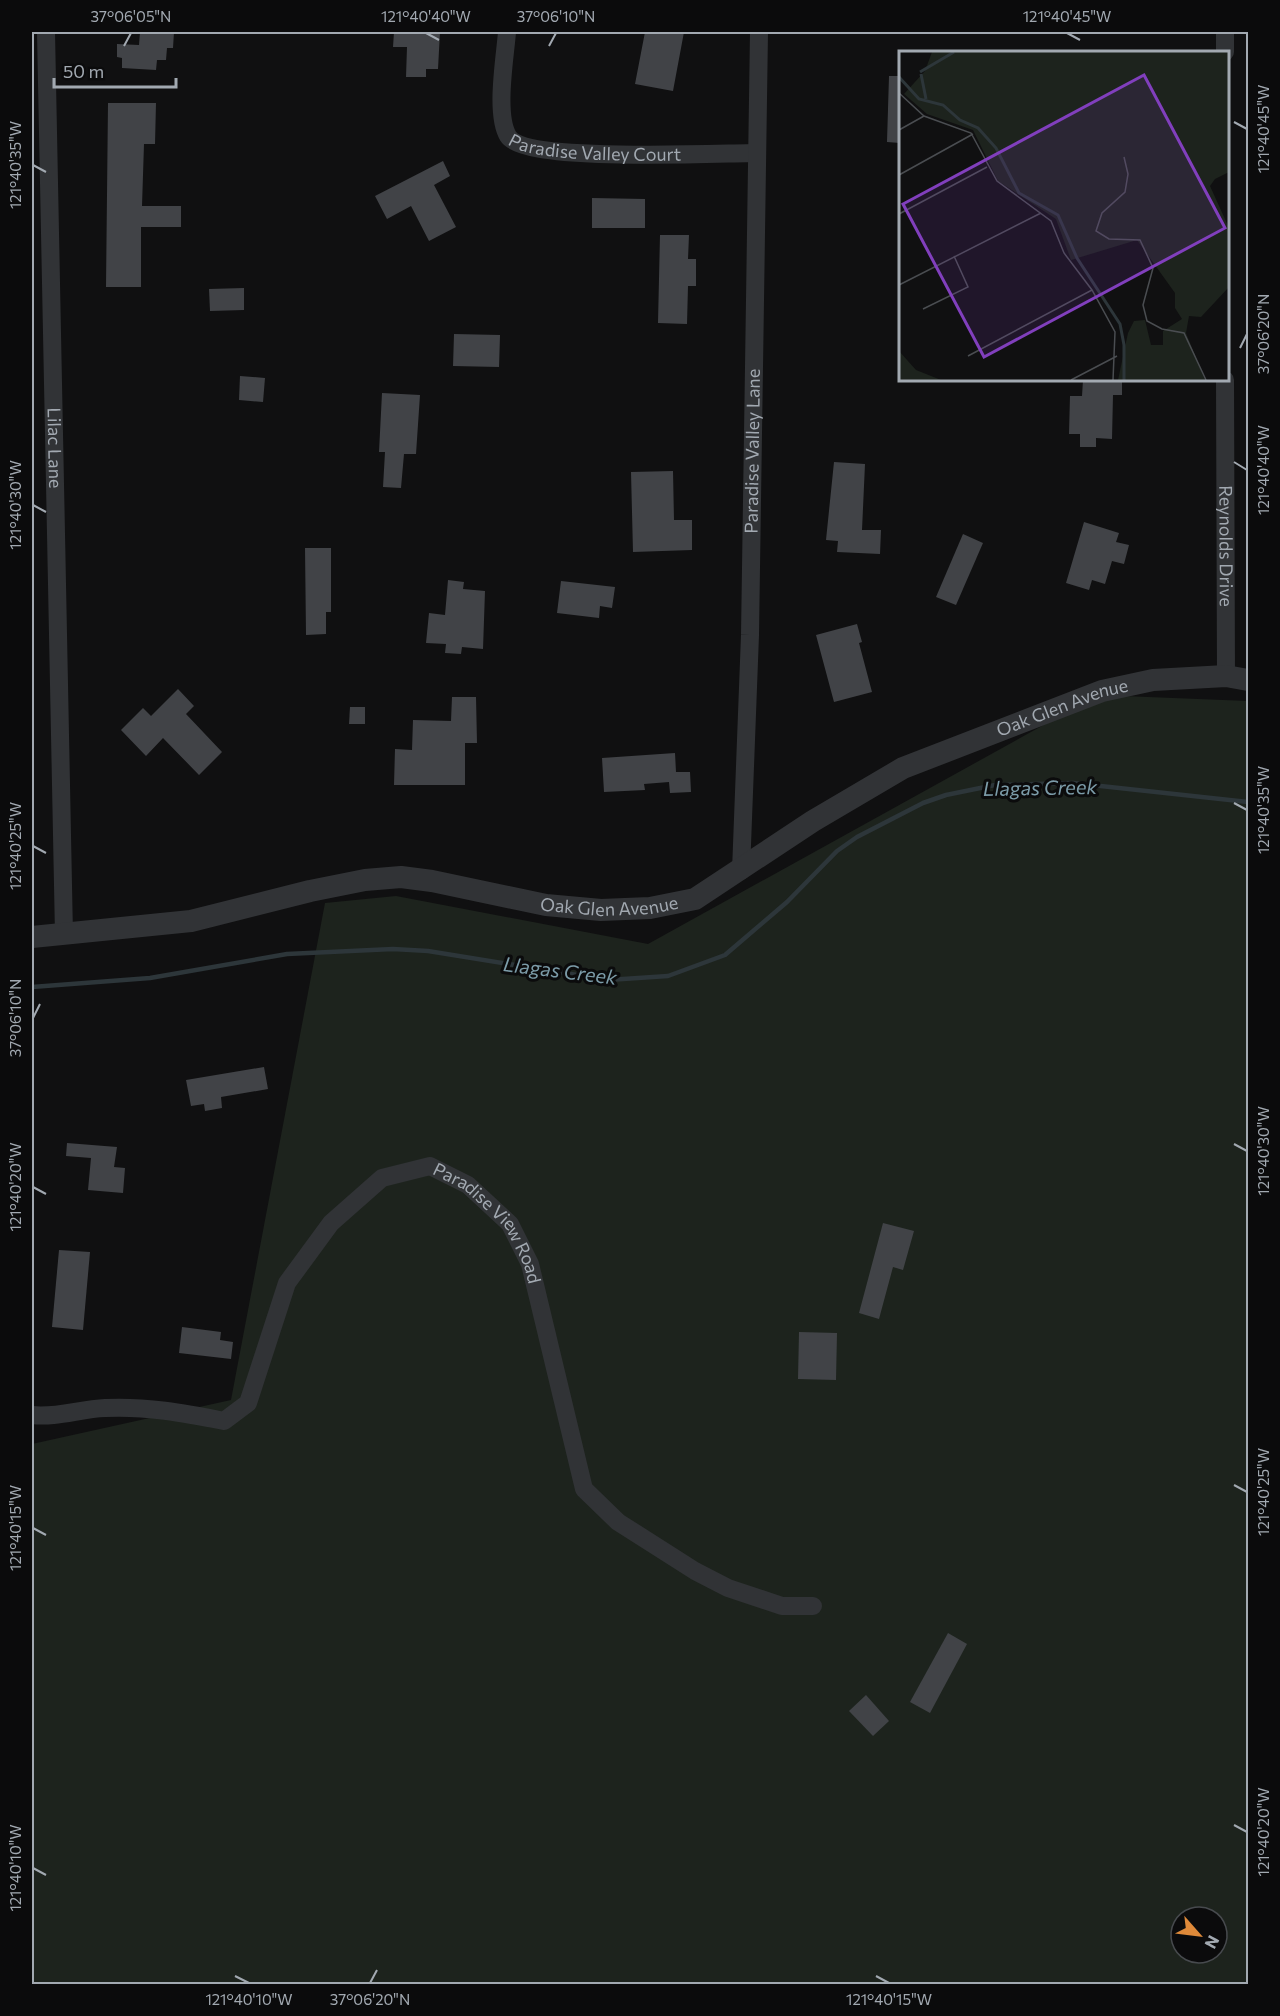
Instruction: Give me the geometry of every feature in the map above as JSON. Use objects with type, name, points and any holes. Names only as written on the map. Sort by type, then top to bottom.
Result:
[{"type":"street","name":"Lilac Lane","points":[[46,32],[64,935]]},
{"type":"street","name":"Paradise Valley Court","points":[[507,32],[502,118],[509,137],[520,146],[568,154],[756,153]]},
{"type":"street","name":"Paradise Valley Lane","points":[[741,871],[750,636],[759,32]]},
{"type":"street","points":[[1225,32],[1225,51]]},
{"type":"street","name":"Reynolds Drive","points":[[1225,381],[1226,676]]},
{"type":"street","name":"Oak Glen Avenue","points":[[32,937],[191,921],[310,891],[365,880],[401,877],[454,885],[546,905],[601,910],[650,908],[695,899],[741,871],[813,821],[903,768],[1102,691],[1153,680],[1226,676],[1248,680]]},
{"type":"street","name":"Paradise View Road","points":[[32,1415],[43,1416],[103,1408],[154,1408],[224,1421],[248,1402],[287,1282],[331,1223],[382,1178],[430,1166],[468,1185],[510,1224],[530,1264],[584,1489],[618,1522],[695,1571],[728,1588],[782,1606],[813,1606]]},
{"type":"shaded area","points":[[1098,695],[1248,701],[1248,1984],[32,1984],[32,1444],[231,1400],[325,903],[396,896],[648,944]]},
{"type":"building","points":[[140,32],[174,32],[173,48],[167,48],[166,60],[157,60],[156,70],[122,68],[122,58],[117,57],[117,44],[139,45]]},
{"type":"building","points":[[394,32],[440,32],[438,69],[426,69],[426,77],[406,77],[407,47],[393,47]]},
{"type":"building","points":[[645,32],[658,34],[659,32],[684,32],[673,91],[635,84]]},
{"type":"building","points":[[889,76],[899,76],[899,143],[887,142]]},
{"type":"building","points":[[108,103],[156,103],[155,144],[144,144],[142,206],[181,206],[181,227],[141,227],[141,287],[106,287]]},
{"type":"building","points":[[443,161],[450,176],[434,185],[456,227],[429,241],[411,206],[387,219],[375,196]]},
{"type":"building","points":[[592,198],[645,199],[645,228],[592,228]]},
{"type":"building","points":[[660,235],[689,235],[688,259],[696,259],[696,286],[688,286],[687,324],[658,323]]},
{"type":"building","points":[[244,288],[244,310],[210,311],[209,289]]},
{"type":"building","points":[[454,334],[500,335],[499,367],[453,366]]},
{"type":"building","points":[[240,376],[265,378],[263,402],[239,400]]},
{"type":"building","points":[[1083,381],[1122,381],[1122,395],[1113,395],[1112,439],[1096,438],[1096,447],[1080,447],[1080,434],[1069,434],[1070,396],[1082,396]]},
{"type":"building","points":[[382,393],[420,395],[416,454],[404,454],[401,488],[383,487],[385,452],[379,452]]},
{"type":"building","points":[[834,462],[865,464],[862,530],[881,530],[880,554],[837,552],[838,541],[826,540]]},
{"type":"building","points":[[673,471],[674,520],[692,520],[692,550],[633,552],[631,472]]},
{"type":"building","points":[[1084,522],[1119,533],[1116,542],[1129,545],[1124,564],[1112,561],[1105,584],[1092,580],[1089,590],[1066,583]]},
{"type":"building","points":[[963,534],[983,543],[956,605],[936,597]]},
{"type":"building","points":[[305,548],[331,548],[331,612],[326,612],[326,634],[306,635]]},
{"type":"building","points":[[448,580],[464,582],[463,589],[485,591],[483,649],[462,647],[461,654],[445,653],[446,644],[426,643],[429,613],[445,615]]},
{"type":"building","points":[[561,581],[615,587],[612,608],[600,606],[599,618],[557,613]]},
{"type":"building","points":[[857,624],[862,642],[859,643],[872,692],[834,702],[816,635]]},
{"type":"building","points":[[178,689],[194,706],[186,714],[222,752],[199,775],[163,738],[146,756],[121,730],[143,708],[151,716]]},
{"type":"building","points":[[452,697],[476,697],[477,743],[465,743],[465,785],[394,785],[395,749],[412,750],[413,720],[451,721]]},
{"type":"building","points":[[350,707],[365,707],[365,724],[349,724]]},
{"type":"building","points":[[675,753],[676,772],[690,772],[691,792],[670,793],[669,782],[644,784],[645,790],[604,792],[602,758]]},
{"type":"building","points":[[264,1067],[268,1089],[221,1097],[222,1108],[205,1111],[204,1104],[191,1106],[186,1080]]},
{"type":"building","points":[[67,1143],[117,1147],[114,1167],[125,1168],[123,1193],[88,1190],[91,1158],[66,1156]]},
{"type":"building","points":[[883,1223],[914,1231],[903,1270],[893,1267],[879,1319],[859,1313]]},
{"type":"building","points":[[59,1250],[90,1252],[83,1330],[52,1327]]},
{"type":"building","points":[[182,1327],[221,1332],[220,1340],[233,1342],[231,1359],[179,1353]]},
{"type":"building","points":[[799,1332],[837,1333],[836,1380],[798,1379]]},
{"type":"building","points":[[948,1633],[967,1644],[930,1713],[910,1702]]},
{"type":"building","points":[[866,1695],[889,1721],[873,1736],[849,1711]]},
{"type":"waterway","name":"Llagas Creek","points":[[32,987],[150,978],[287,954],[393,949],[428,951],[608,980],[668,976],[725,955],[787,902],[837,851],[857,837],[923,803],[946,795],[995,785],[1073,783],[1248,802]]}]
